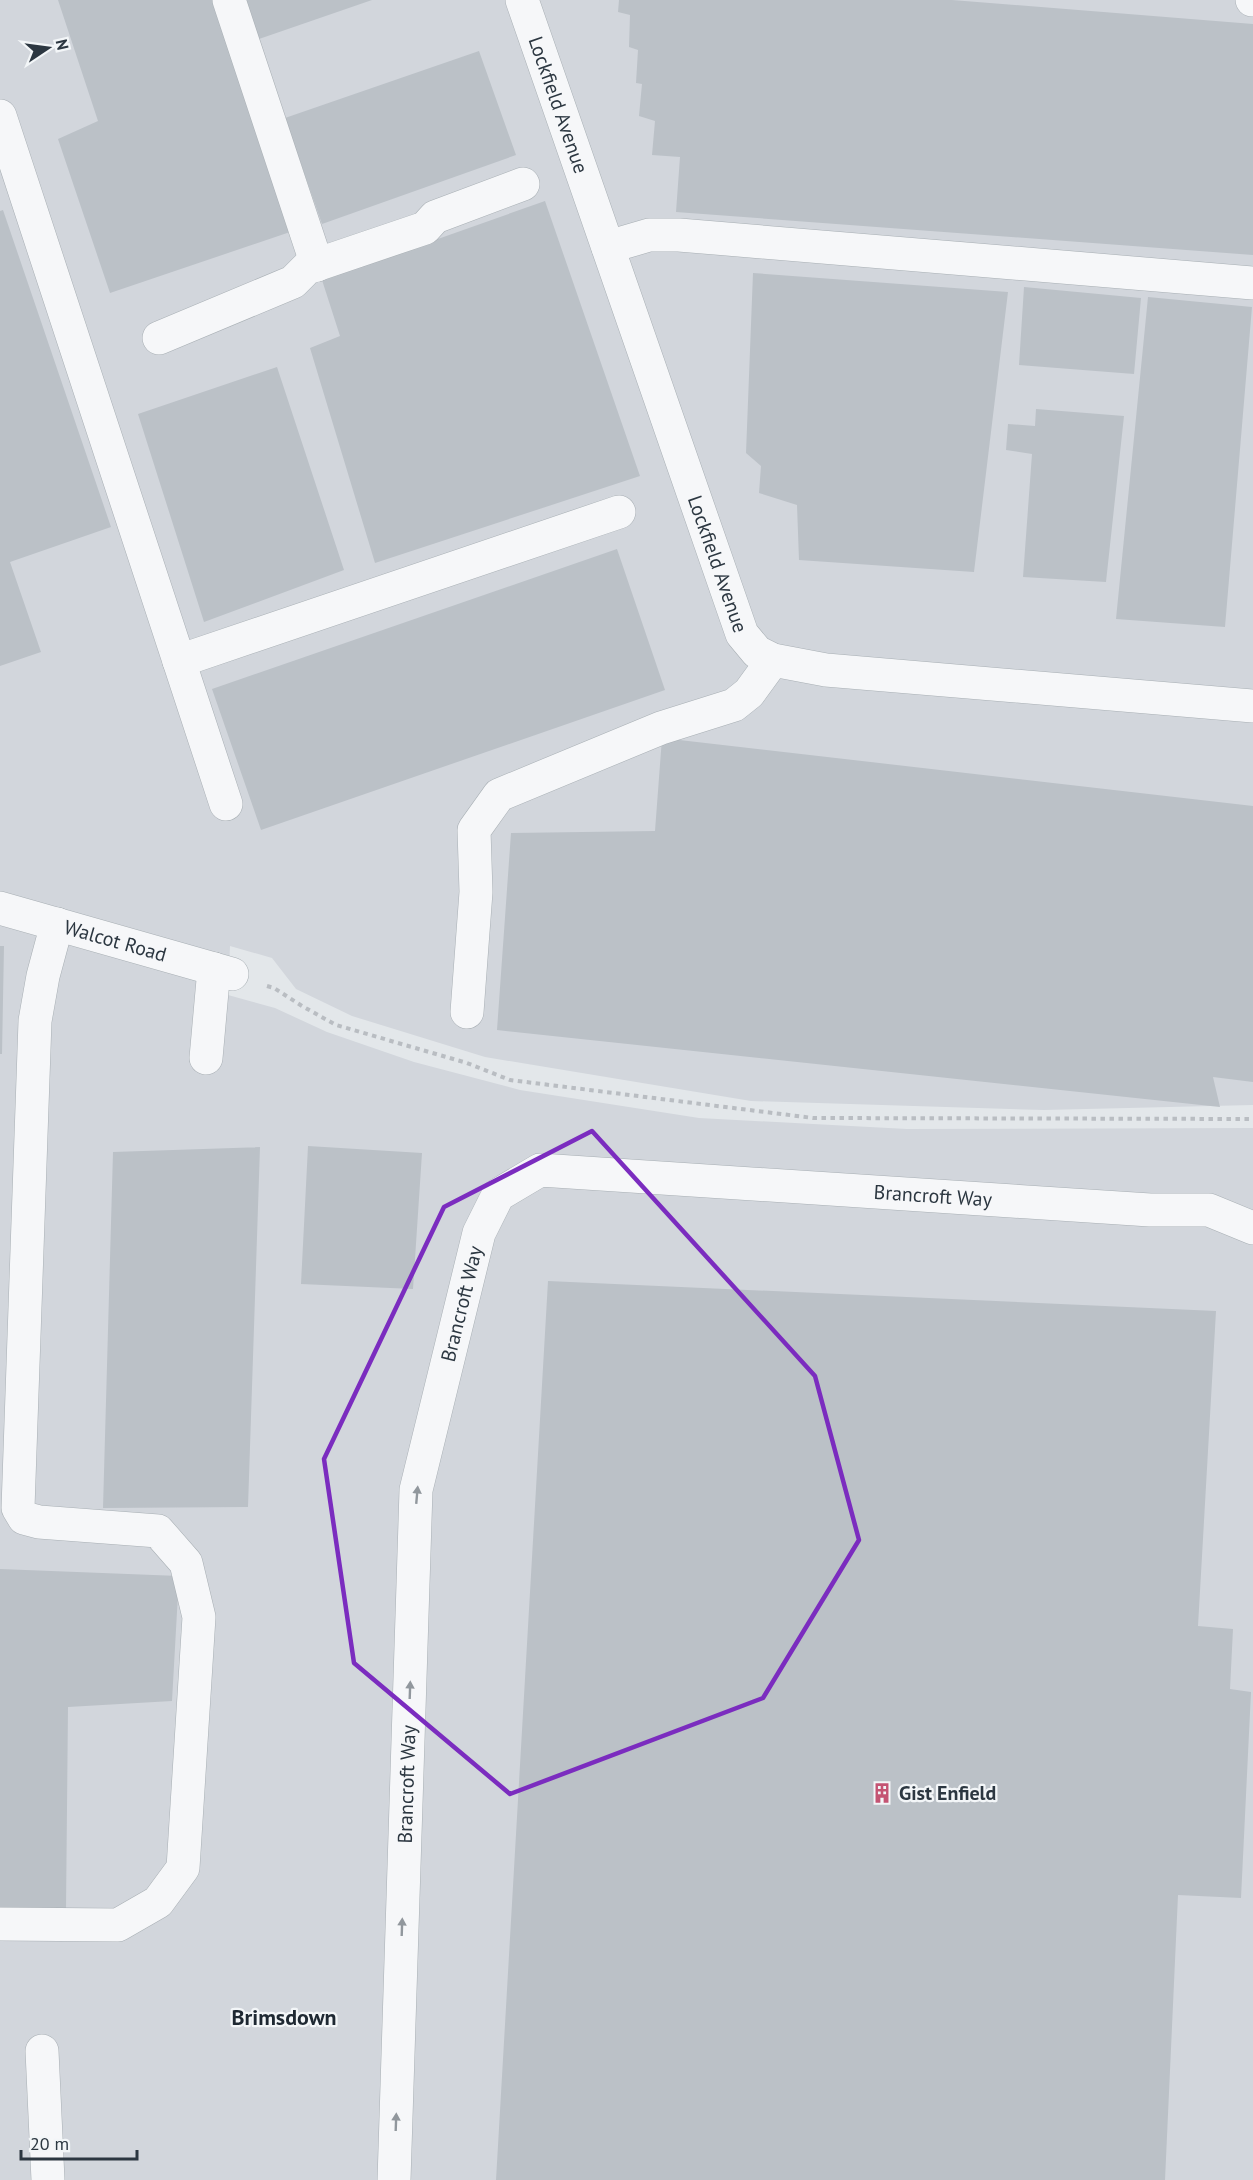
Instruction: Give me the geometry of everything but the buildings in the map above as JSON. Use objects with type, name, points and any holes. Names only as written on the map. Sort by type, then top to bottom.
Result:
[{"type":"street","points":[[229,0],[317,265]]},
{"type":"street","name":"Lockfield Avenue","points":[[522,0],[742,634],[757,652],[773,660],[826,670],[1253,706]]},
{"type":"street","points":[[0,116],[226,804]]},
{"type":"street","points":[[159,338],[293,282],[307,268],[425,228],[435,217],[523,184]]},
{"type":"street","points":[[608,247],[649,235],[679,235],[1253,283]]},
{"type":"street","points":[[179,661],[619,512]]},
{"type":"street","points":[[467,1012],[476,892],[474,830],[499,795],[661,728],[734,705],[749,693],[773,660]]},
{"type":"street","name":"Walcot Road","points":[[0,908],[223,972]]},
{"type":"street","points":[[0,1923],[118,1925],[158,1902],[183,1868],[199,1617],[186,1563],[158,1531],[39,1522],[24,1518],[18,1508],[35,1021],[57,924]]},
{"type":"street","points":[[206,1058],[223,972]]},
{"type":"street","name":"Brancroft Way","points":[[394,2180],[416,1490],[479,1233],[498,1195],[540,1170],[1150,1210],[1209,1210],[1253,1228]]},
{"type":"street","points":[[42,2051],[48,2180]]},
{"type":"path","points":[[223,972],[274,988],[336,1025],[467,1063],[510,1080],[813,1118],[1253,1119]]},
{"type":"highlighted area","points":[[592,1131],[815,1376],[859,1540],[763,1698],[510,1794],[354,1663],[324,1459],[444,1207]]},
{"type":"shaded area","points":[[0,0],[1253,0],[1253,1105],[1044,1110],[751,1101],[485,1057],[352,1016],[296,989],[272,958],[230,946],[228,995],[275,1008],[327,1032],[414,1062],[520,1090],[699,1118],[907,1129],[1253,1128],[1253,2180],[0,2180]]},
{"type":"place","name":"Gist Enfield","points":[[882,1793]]},
{"type":"district","name":"Brimsdown","points":[[284,2017]]}]
